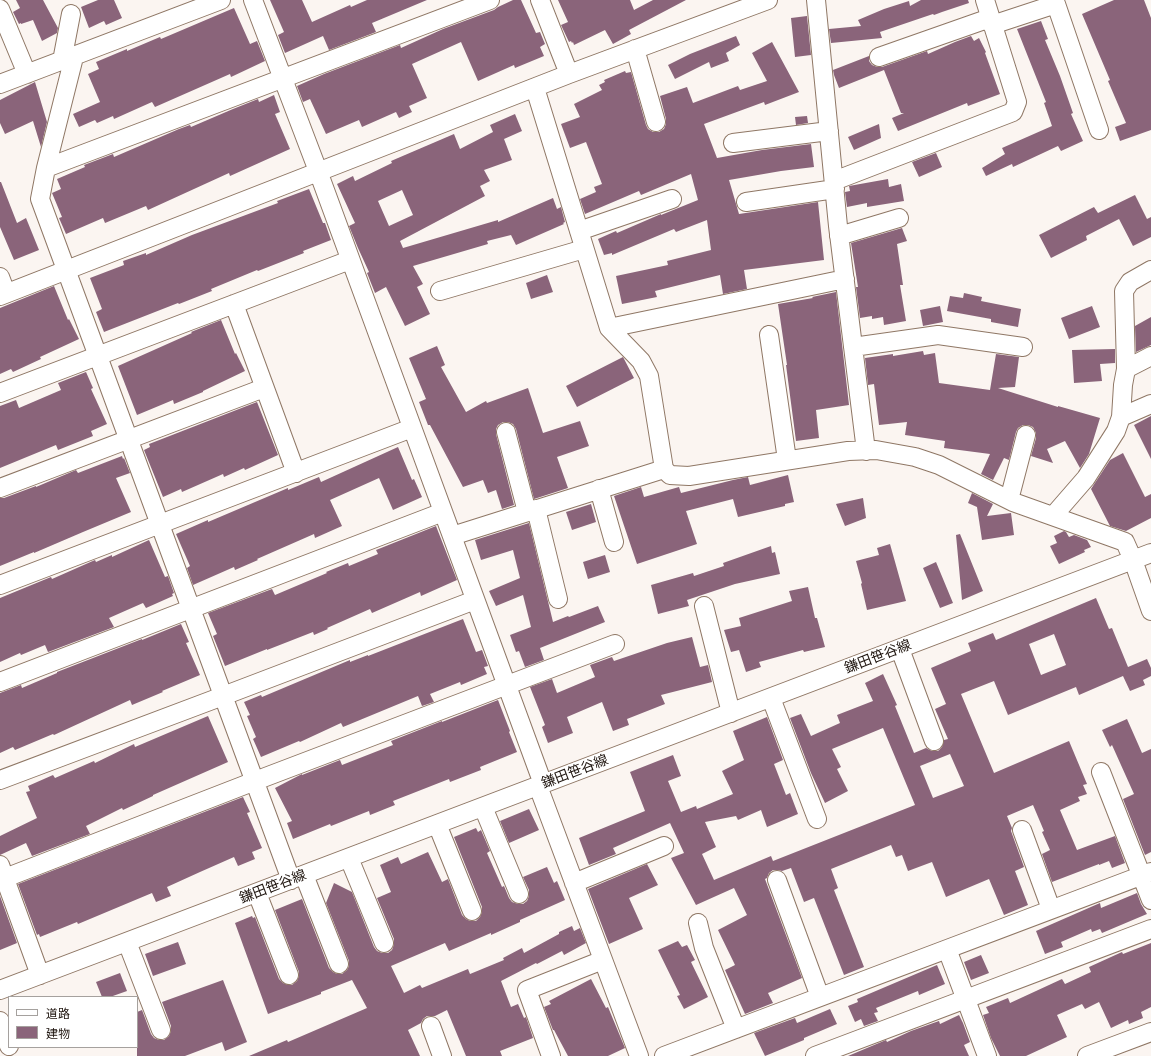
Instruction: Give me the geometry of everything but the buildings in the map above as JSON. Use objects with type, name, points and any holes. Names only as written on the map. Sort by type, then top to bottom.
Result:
[{"type":"street","points":[[0,84],[221,0]]},
{"type":"street","points":[[253,0],[318,171],[507,685],[574,883],[639,1056]]},
{"type":"street","points":[[46,168],[490,0]]},
{"type":"street","points":[[540,0],[569,74]]},
{"type":"street","points":[[2,288],[66,270],[569,74],[768,0]]},
{"type":"street","points":[[816,0],[834,185],[866,451]]},
{"type":"street","points":[[746,202],[834,185],[1013,112],[1017,102],[985,0]]},
{"type":"street","points":[[880,57],[991,21],[1056,4],[1099,130]]},
{"type":"street","points":[[0,9],[27,74]]},
{"type":"street","points":[[71,14],[68,59],[40,199],[255,781],[338,964]]},
{"type":"street","points":[[635,50],[656,122]]},
{"type":"street","points":[[535,88],[609,328],[641,361],[649,376],[664,469],[670,475],[689,476],[848,451],[876,450],[915,457],[939,465],[1009,500],[1125,542],[1151,611]]},
{"type":"street","points":[[732,143],[829,131]]},
{"type":"street","points":[[579,232],[672,199]]},
{"type":"street","points":[[840,236],[899,218]]},
{"type":"street","points":[[440,291],[584,249]]},
{"type":"street","points":[[0,393],[350,260]]},
{"type":"street","points":[[1053,516],[1086,478],[1116,431],[1122,417],[1123,385],[1126,369],[1124,292],[1130,282],[1151,270]]},
{"type":"street","points":[[609,328],[845,279]]},
{"type":"street","points":[[234,304],[296,473]]},
{"type":"street","points":[[769,335],[786,460]]},
{"type":"street","points":[[853,348],[938,335],[1023,347]]},
{"type":"street","points":[[1126,369],[1151,356]]},
{"type":"street","points":[[0,488],[264,388]]},
{"type":"street","points":[[1122,417],[1151,404]]},
{"type":"street","points":[[0,585],[412,428]]},
{"type":"street","points":[[506,432],[558,598]]},
{"type":"street","points":[[1009,500],[1026,435]]},
{"type":"street","points":[[452,536],[664,469]]},
{"type":"street","points":[[599,489],[614,542]]},
{"type":"street","points":[[0,682],[443,512]]},
{"type":"street","name":"鎌田笹谷線","points":[[0,990],[1151,553]]},
{"type":"street","points":[[0,780],[475,600]]},
{"type":"street","points":[[704,606],[731,713]]},
{"type":"street","points":[[40,975],[2,871],[255,781],[615,644]]},
{"type":"street","points":[[900,649],[934,741]]},
{"type":"street","points":[[771,698],[817,819]]},
{"type":"street","points":[[1102,772],[1146,873],[1151,900]]},
{"type":"street","points":[[483,807],[519,894]]},
{"type":"street","points":[[437,824],[472,912]]},
{"type":"street","points":[[1022,830],[1051,909]]},
{"type":"street","points":[[574,883],[664,846]]},
{"type":"street","points":[[349,858],[384,943]]},
{"type":"street","points":[[664,1056],[1146,873]]},
{"type":"street","points":[[777,880],[820,997]]},
{"type":"street","points":[[257,893],[289,975]]},
{"type":"street","points":[[698,923],[704,948],[736,1029]]},
{"type":"street","points":[[815,1056],[1151,929]]},
{"type":"street","points":[[127,942],[161,1030]]},
{"type":"street","points":[[947,949],[987,1056]]},
{"type":"street","points":[[551,1056],[527,990],[603,960]]},
{"type":"street","points":[[0,1022],[8,1044]]},
{"type":"street","points":[[431,1026],[442,1056]]},
{"type":"street","points":[[1087,1056],[1151,1032]]}]
